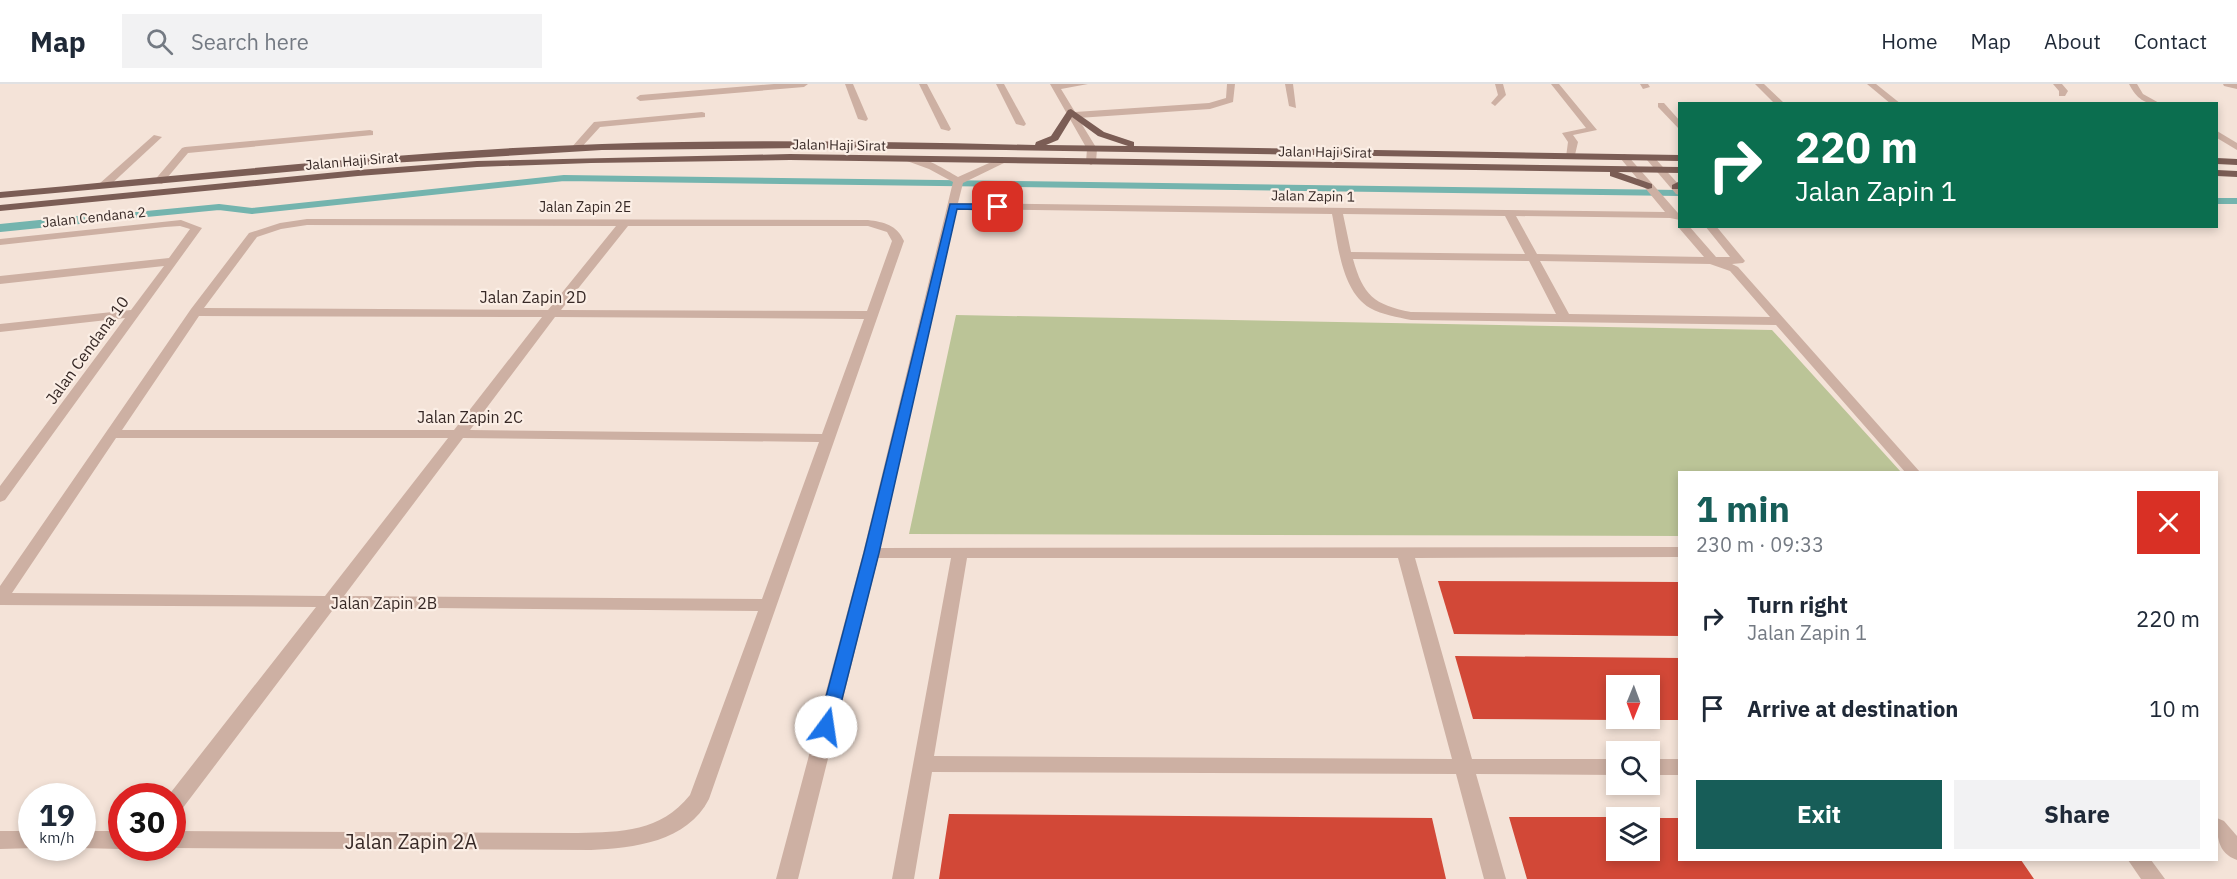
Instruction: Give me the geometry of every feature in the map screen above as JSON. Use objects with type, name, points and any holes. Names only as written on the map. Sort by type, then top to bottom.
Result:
[{"type":"main road","points":[[1006,147],[1040,143],[1055,138],[1073,114],[1101,134],[1118,141],[1158,150]]},
{"type":"main road","name":"Jalan Haji Sirat","points":[[0,195],[374,161],[576,148],[803,145],[1678,158]]},
{"type":"main road","name":"Jalan Haji Sirat","points":[[0,208],[477,164],[790,157],[1678,170]]},
{"type":"main road","points":[[2218,161],[2237,162]]},
{"type":"main road","points":[[1592,169],[1649,188]]},
{"type":"main road","points":[[2218,174],[2237,174]]},
{"type":"street","points":[[640,98],[804,84]]},
{"type":"street","points":[[849,84],[863,119]]},
{"type":"street","points":[[923,84],[946,129]]},
{"type":"street","points":[[1000,84],[1021,124]]},
{"type":"street","points":[[1084,84],[1055,85],[1092,149],[1091,162]]},
{"type":"street","points":[[1073,114],[1210,106],[1230,100],[1231,84]]},
{"type":"street","points":[[1289,84],[1293,106]]},
{"type":"street","points":[[1495,103],[1502,95],[1499,84]]},
{"type":"street","points":[[1556,84],[1592,130],[1567,133],[1573,142],[1571,157]]},
{"type":"street","points":[[1759,84],[1779,102]]},
{"type":"street","points":[[1871,84],[1894,102]]},
{"type":"street","points":[[2057,84],[2064,91],[2062,94]]},
{"type":"street","points":[[2133,84],[2140,96],[2153,102]]},
{"type":"street","points":[[2227,84],[2237,86]]},
{"type":"street","points":[[1661,105],[1678,125]]},
{"type":"street","points":[[576,148],[597,124],[702,115]]},
{"type":"street","points":[[158,182],[185,150],[370,133]]},
{"type":"street","points":[[2218,135],[2237,147]]},
{"type":"street","points":[[103,186],[157,137]]},
{"type":"street","points":[[1624,158],[1677,219]]},
{"type":"street","points":[[1650,158],[1678,188]]},
{"type":"street","points":[[910,159],[947,174],[958,182]]},
{"type":"street","points":[[958,182],[1001,161]]},
{"type":"street","points":[[787,879],[871,553],[958,182]]},
{"type":"street","name":"Jalan Zapin 1","points":[[954,200],[1677,219]]},
{"type":"street","points":[[1337,211],[1346,255],[1358,289],[1370,302],[1388,312],[1411,316],[1564,316],[1779,321]]},
{"type":"street","points":[[1509,213],[1564,316]]},
{"type":"street","name":"Jalan Zapin 2E","points":[[0,599],[195,312],[253,235],[279,225],[307,222],[868,223],[890,229]]},
{"type":"street","points":[[186,789],[551,314],[626,222]]},
{"type":"street","name":"Jalan Cendana 2","points":[[0,242],[165,224],[191,225]]},
{"type":"street","name":"Jalan Cendana 10","points":[[0,497],[7,480],[174,261],[197,228],[191,225]]},
{"type":"street","points":[[1685,228],[1713,261]]},
{"type":"street","points":[[1711,228],[1736,265],[1779,321],[1912,471]]},
{"type":"street","name":"Jalan Zapin 2A","points":[[186,840],[578,843],[619,840],[650,834],[680,820],[699,799],[769,605],[898,241],[896,234],[890,229]]},
{"type":"street","points":[[1346,255],[1713,261],[1736,265]]},
{"type":"street","points":[[0,280],[174,261]]},
{"type":"street","name":"Jalan Zapin 2D","points":[[195,312],[872,315]]},
{"type":"street","points":[[2,330],[135,313]]},
{"type":"street","name":"Jalan Zapin 2C","points":[[112,434],[459,434],[828,438]]},
{"type":"street","points":[[1405,552],[1495,879]]},
{"type":"street","points":[[871,553],[1678,552]]},
{"type":"street","points":[[903,879],[960,553]]},
{"type":"street","name":"Jalan Zapin 2B","points":[[0,599],[769,605]]},
{"type":"street","points":[[923,764],[1606,766]]},
{"type":"street","points":[[1660,767],[1678,767]]},
{"type":"street","points":[[2218,828],[2237,851]]},
{"type":"street","points":[[0,840],[18,840]]},
{"type":"street","points":[[2140,861],[2154,879]]},
{"type":"green space","points":[[956,315],[1772,330],[1900,471],[1678,471],[1678,536],[909,534]]},
{"type":"building","points":[[1438,581],[1678,582],[1678,636],[1454,634]]},
{"type":"building","points":[[1455,656],[1678,658],[1678,720],[1660,720],[1660,675],[1606,675],[1606,720],[1473,719]]},
{"type":"building","points":[[949,814],[1432,818],[1446,879],[939,879]]},
{"type":"building","points":[[1509,817],[1606,817],[1606,861],[1660,861],[1660,818],[1678,818],[1678,861],[2022,861],[2034,879],[1527,879]]},
{"type":"waterway","points":[[74,221],[219,207],[252,211],[564,178],[1678,193]]},
{"type":"waterway","points":[[2218,201],[2237,201]]},
{"type":"waterway","points":[[0,228],[89,219]]},
{"type":"route","points":[[826,727],[871,553],[953,206],[998,207]]}]
